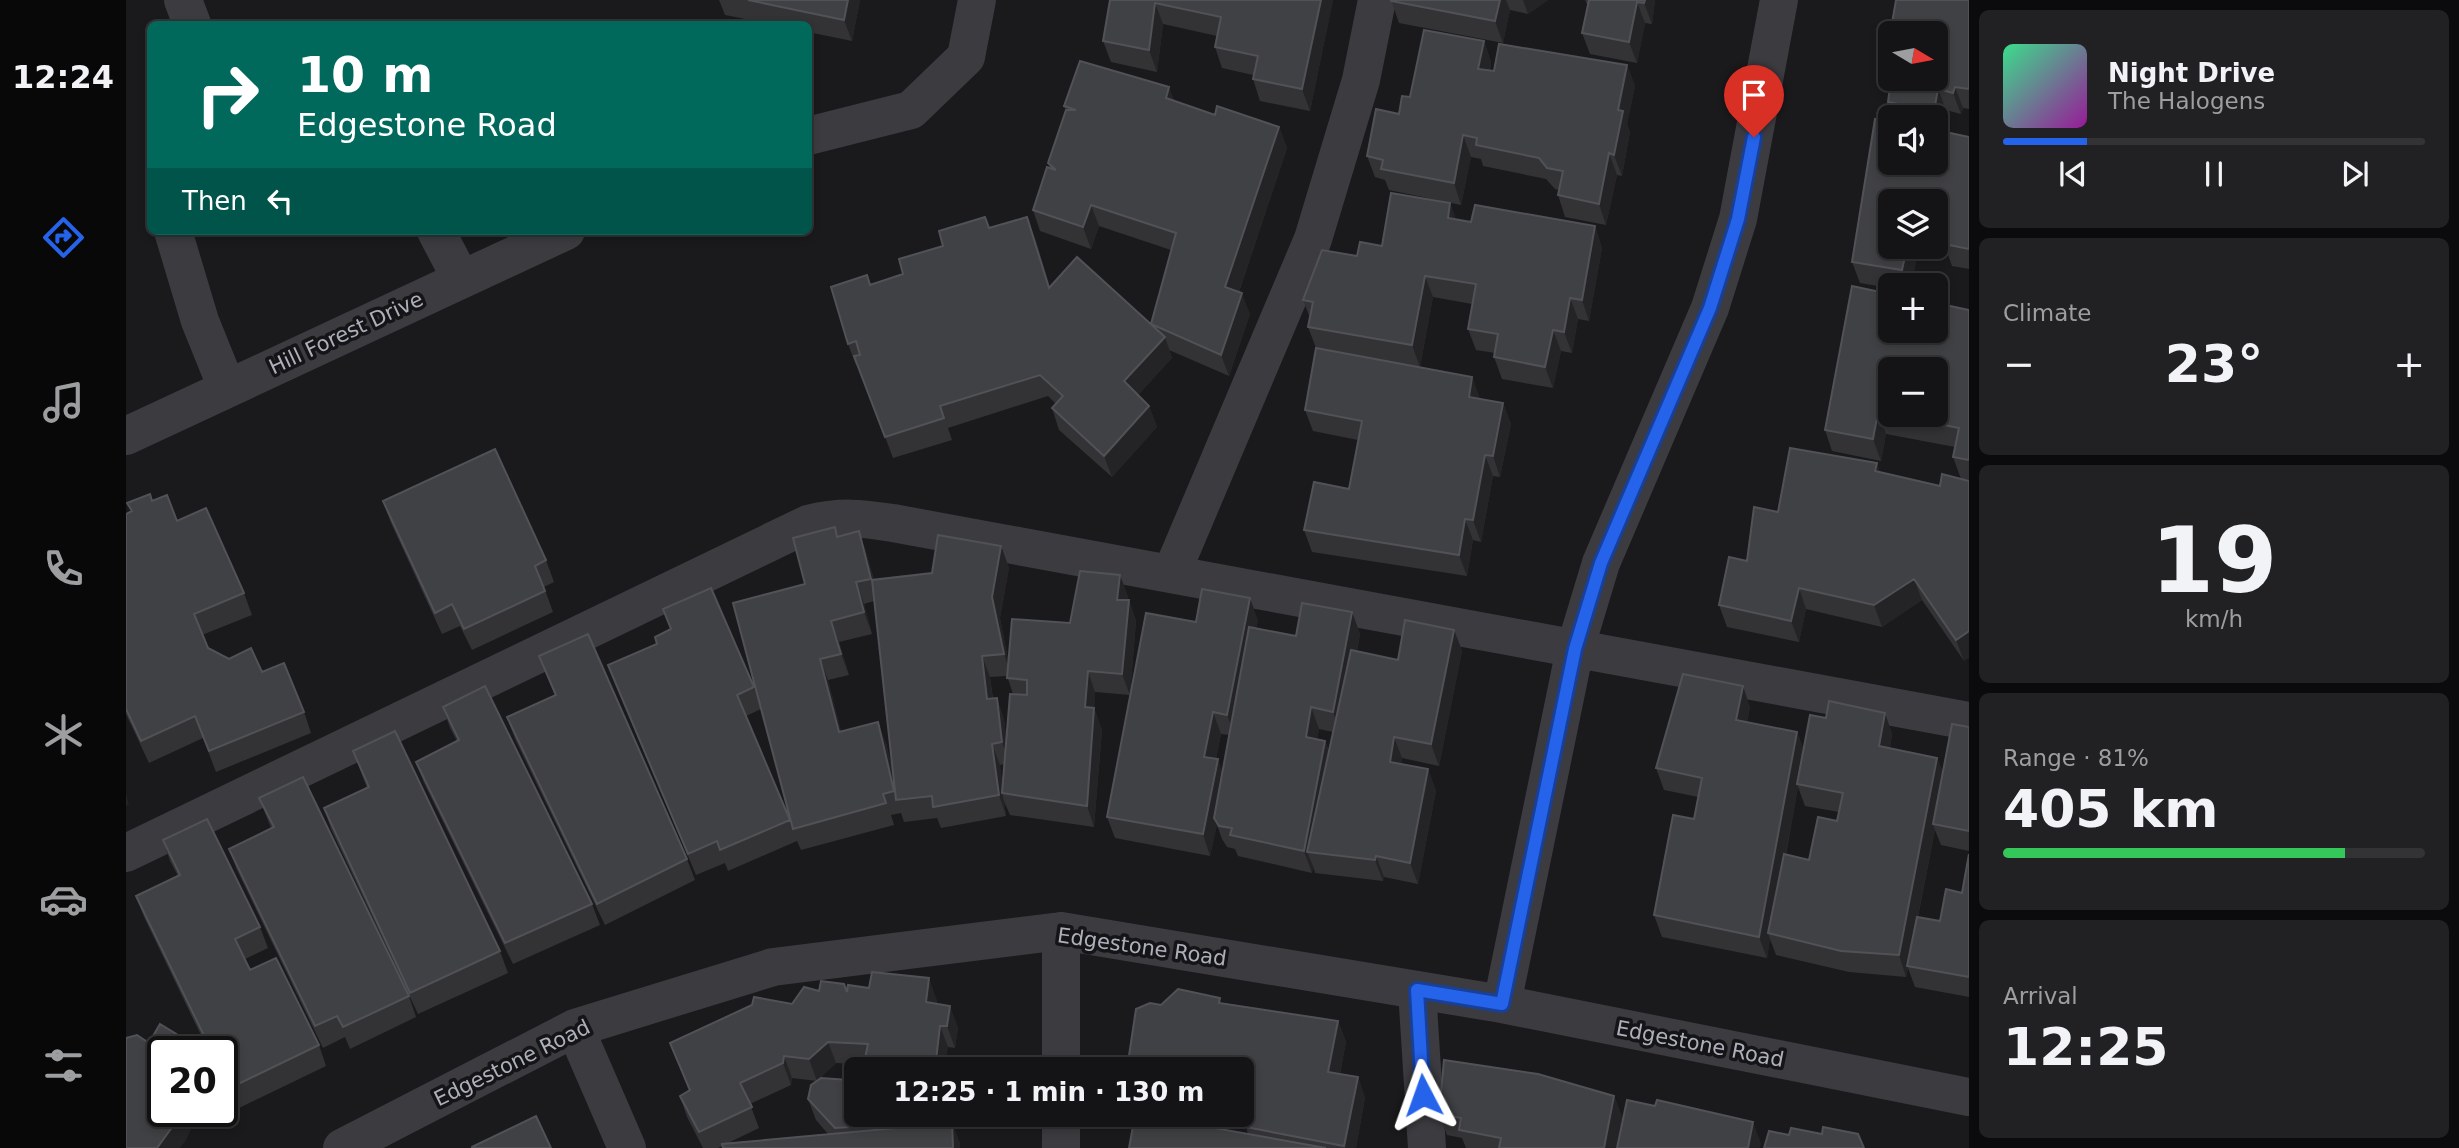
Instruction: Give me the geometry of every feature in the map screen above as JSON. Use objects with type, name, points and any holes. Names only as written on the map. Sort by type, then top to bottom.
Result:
[{"type":"street","points":[[183,0],[191,21]]},
{"type":"street","points":[[812,135],[911,110],[966,57],[977,0]]},
{"type":"street","points":[[1172,572],[1313,239],[1361,80],[1377,0]]},
{"type":"street","points":[[1502,1004],[1575,649],[1601,563],[1714,296],[1738,219],[1779,0]]},
{"type":"street","points":[[174,235],[200,321],[226,388]]},
{"type":"street","points":[[438,235],[461,279]]},
{"type":"street","name":"Hill Forest Drive","points":[[126,436],[557,235]]},
{"type":"street","points":[[126,853],[808,524],[834,518],[859,517],[1172,572],[1969,721]]},
{"type":"street","points":[[1061,931],[1061,1057]]},
{"type":"street","name":"Edgestone Road","points":[[342,1148],[575,1028],[773,967],[1061,931],[1502,1004],[1969,1097]]},
{"type":"street","points":[[1417,990],[1427,1148]]},
{"type":"street","points":[[575,1028],[627,1148]]},
{"type":"street","points":[[1061,1127],[1061,1148]]},
{"type":"building","points":[[748,0],[848,0],[844,20]]},
{"type":"building","points":[[1110,0],[1321,0],[1302,89],[1253,79],[1258,56],[1215,47],[1221,17],[1155,3],[1149,50],[1103,41]]},
{"type":"building","points":[[1391,0],[1500,0],[1495,21]]},
{"type":"building","points":[[1589,0],[1645,0],[1644,3],[1637,2],[1629,42],[1582,33]]},
{"type":"building","points":[[1896,0],[1969,0],[1969,89],[1955,87],[1953,93],[1946,91],[1948,91],[1948,21],[1892,21]]},
{"type":"building","points":[[1424,30],[1484,41],[1478,69],[1494,71],[1499,44],[1627,65],[1618,110],[1623,111],[1614,155],[1609,153],[1599,204],[1558,195],[1563,171],[1547,168],[1539,158],[1476,145],[1477,138],[1463,135],[1454,183],[1381,169],[1383,160],[1367,156],[1376,109],[1399,114],[1402,96],[1410,97]]},
{"type":"building","points":[[1080,61],[1169,87],[1166,98],[1215,115],[1217,106],[1279,127],[1225,287],[1242,293],[1221,355],[1151,324],[1176,233],[1091,205],[1083,227],[1033,210],[1047,167],[1056,170],[1048,163],[1066,110],[1076,110],[1064,106]]},
{"type":"building","points":[[1889,91],[1938,91],[1935,105],[1888,102]]},
{"type":"building","points":[[1875,119],[1878,120],[1878,175],[1948,175],[1948,133],[1969,137],[1969,249],[1948,245],[1948,189],[1878,189],[1878,259],[1904,259],[1902,270],[1852,262]]},
{"type":"building","points":[[1391,193],[1450,203],[1448,218],[1471,222],[1475,205],[1595,226],[1582,300],[1570,298],[1564,332],[1553,330],[1545,367],[1494,357],[1498,334],[1468,329],[1476,284],[1425,276],[1412,345],[1308,327],[1313,302],[1303,300],[1322,250],[1357,256],[1360,242],[1382,246]]},
{"type":"building","points":[[985,217],[989,228],[1027,217],[1049,288],[1077,257],[1165,337],[1124,381],[1149,406],[1104,456],[1052,408],[1063,396],[1040,375],[940,406],[944,418],[885,437],[854,356],[860,355],[856,341],[848,344],[831,287],[867,275],[870,285],[903,274],[899,259],[943,246],[939,231]]},
{"type":"building","points":[[1852,286],[1878,291],[1878,343],[1948,343],[1948,306],[1969,310],[1969,460],[1953,457],[1959,428],[1948,426],[1948,357],[1878,357],[1878,412],[1873,439],[1825,430]]},
{"type":"building","points":[[1316,348],[1472,377],[1469,397],[1503,403],[1493,456],[1485,455],[1473,520],[1465,519],[1459,555],[1304,530],[1314,482],[1349,489],[1362,421],[1305,410]]},
{"type":"building","points":[[1790,448],[1877,463],[1875,471],[1940,486],[1942,474],[1969,481],[1969,631],[1956,640],[1914,579],[1874,605],[1799,588],[1791,621],[1719,605],[1729,557],[1747,561],[1754,507],[1778,512]]},
{"type":"building","points":[[495,449],[546,560],[535,566],[545,591],[464,629],[452,604],[435,613],[383,501]]},
{"type":"building","points":[[150,494],[152,501],[167,495],[177,521],[206,508],[244,593],[194,614],[208,648],[229,659],[251,648],[262,672],[284,663],[304,712],[209,751],[195,716],[141,741],[126,709],[126,514],[132,511],[127,503]]},
{"type":"building","points":[[835,527],[837,537],[859,531],[871,579],[856,582],[864,612],[831,621],[841,654],[820,659],[839,732],[878,722],[894,791],[883,794],[886,803],[793,829],[733,603],[805,584],[793,538]]},
{"type":"building","points":[[938,535],[1001,546],[992,597],[1004,654],[982,656],[987,699],[997,698],[1002,742],[992,744],[999,795],[933,807],[932,796],[896,800],[872,580],[932,573]]},
{"type":"building","points":[[1080,571],[1120,575],[1117,600],[1129,600],[1122,674],[1088,671],[1085,707],[1094,708],[1087,806],[1002,793],[1010,694],[1027,695],[1027,680],[1007,678],[1012,619],[1070,623]]},
{"type":"building","points":[[711,588],[754,687],[737,695],[790,820],[720,850],[717,841],[688,854],[608,665],[657,644],[655,637],[671,629],[663,609]]},
{"type":"building","points":[[1202,589],[1250,598],[1227,715],[1213,712],[1204,757],[1218,759],[1203,834],[1107,817],[1146,613],[1196,622]]},
{"type":"building","points":[[1302,603],[1352,612],[1333,712],[1311,707],[1306,737],[1325,741],[1304,851],[1230,835],[1232,828],[1219,826],[1214,818],[1249,627],[1296,636]]},
{"type":"building","points":[[1405,620],[1454,630],[1431,744],[1394,737],[1390,762],[1428,769],[1410,863],[1376,856],[1375,860],[1307,852],[1351,650],[1398,660]]},
{"type":"building","points":[[588,634],[687,859],[597,904],[507,717],[556,695],[539,656]]},
{"type":"building","points":[[1683,674],[1743,686],[1736,720],[1797,732],[1759,937],[1654,915],[1673,815],[1694,819],[1702,778],[1656,768]]},
{"type":"building","points":[[485,686],[592,904],[505,943],[416,762],[459,740],[443,707]]},
{"type":"building","points":[[1829,701],[1885,713],[1879,746],[1937,758],[1899,955],[1841,951],[1768,933],[1784,854],[1809,860],[1818,817],[1837,821],[1843,793],[1797,784],[1810,715],[1826,718]]},
{"type":"building","points":[[1952,724],[1969,727],[1969,831],[1933,824]]},
{"type":"building","points":[[395,731],[500,951],[410,993],[324,808],[369,787],[353,751]]},
{"type":"building","points":[[303,777],[409,996],[343,1027],[337,1016],[315,1026],[229,849],[274,827],[259,798]]},
{"type":"building","points":[[207,819],[260,927],[235,939],[250,970],[276,958],[319,1045],[238,1084],[238,1036],[204,1036],[136,896],[180,875],[163,840]]},
{"type":"building","points":[[1969,854],[1969,977],[1907,966],[1917,917],[1940,921],[1946,889],[1962,893]]},
{"type":"building","points":[[872,972],[929,978],[926,1002],[950,1006],[947,1026],[940,1026],[936,1057],[865,1057],[868,1044],[828,1042],[809,1059],[784,1056],[783,1063],[740,1083],[752,1107],[699,1132],[680,1096],[690,1090],[670,1043],[752,1005],[754,997],[792,1004],[804,987],[819,991],[821,981],[844,984],[847,992],[848,985],[869,988]]},
{"type":"building","points":[[1178,989],[1220,998],[1219,1003],[1338,1021],[1328,1072],[1358,1077],[1344,1146],[1246,1127],[1254,1127],[1254,1057],[1129,1057],[1136,1009],[1150,1003],[1161,1005]]},
{"type":"building","points":[[160,1024],[180,1036],[153,1036]]},
{"type":"building","points":[[137,1035],[147,1042],[147,1127],[172,1127],[157,1148],[126,1148],[126,1038]]},
{"type":"building","points":[[1444,1060],[1538,1074],[1614,1096],[1604,1148],[1499,1148],[1501,1138],[1459,1130],[1461,1118],[1439,1114]]},
{"type":"building","points":[[821,1078],[844,1080],[844,1127],[851,1127],[835,1128],[808,1099],[811,1085]]},
{"type":"building","points":[[1627,1100],[1655,1106],[1657,1100],[1753,1122],[1748,1148],[1617,1148]]},
{"type":"building","points":[[536,1116],[551,1148],[472,1148],[472,1147]]},
{"type":"building","points":[[908,1127],[952,1127],[953,1148],[723,1148],[722,1144]]},
{"type":"building","points":[[1133,1127],[1209,1127],[1326,1148],[1129,1148]]},
{"type":"building","points":[[1823,1127],[1858,1134],[1864,1148],[1764,1148],[1769,1131],[1789,1135],[1791,1128],[1822,1134]]},
{"type":"route","points":[[1423,1095],[1417,990],[1502,1004],[1575,649],[1601,563],[1710,308],[1738,219],[1754,137]]}]
